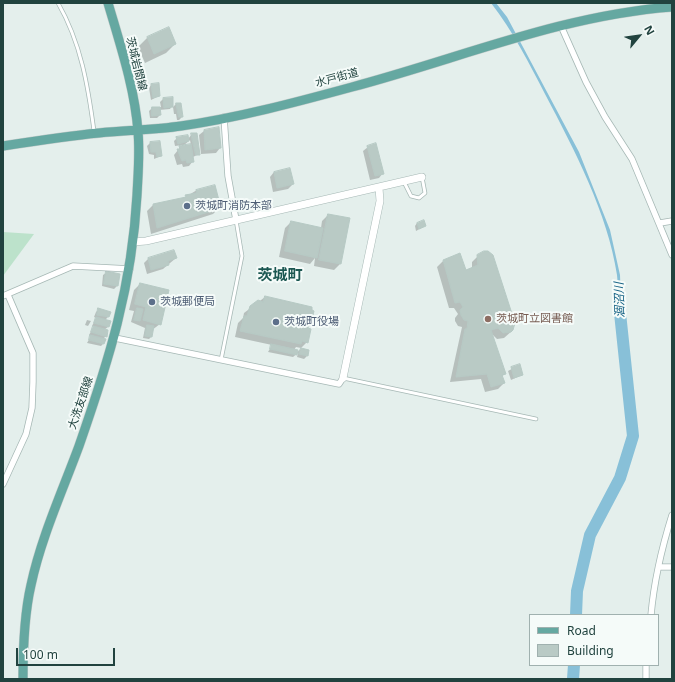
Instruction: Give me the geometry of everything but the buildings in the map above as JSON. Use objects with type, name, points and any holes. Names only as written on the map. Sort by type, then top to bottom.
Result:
[{"type":"main road","name":"茨城岩間線","points":[[108,3],[129,84],[138,131]]},
{"type":"main road","name":"水戸街道","points":[[3,146],[94,133],[138,131],[182,126],[354,87],[448,58],[556,28],[628,11],[672,7]]},
{"type":"main road","name":"大洗友部線","points":[[23,679],[26,609],[35,569],[115,338],[130,269],[139,162],[138,131]]},
{"type":"street","points":[[556,28],[632,159],[660,223],[672,255]]},
{"type":"street","points":[[224,117],[228,176],[236,220]]},
{"type":"street","points":[[133,242],[146,242],[422,177]]},
{"type":"street","points":[[115,338],[339,384],[343,378],[380,201],[379,188]]},
{"type":"street","points":[[660,223],[672,221]]},
{"type":"street","points":[[3,484],[26,434],[32,408],[33,382],[33,353],[6,296],[73,266],[130,269]]},
{"type":"street","points":[[651,614],[652,597],[672,515]]},
{"type":"street","points":[[659,567],[672,567]]},
{"type":"street","points":[[646,666],[646,679]]},
{"type":"lane","points":[[58,3],[68,19],[82,60],[94,133]]},
{"type":"lane","points":[[404,182],[411,196],[419,198],[425,193],[422,177]]},
{"type":"lane","points":[[220,360],[242,256],[236,220]]},
{"type":"lane","points":[[343,378],[536,419]]},
{"type":"green space","points":[[3,232],[34,234],[3,276]]},
{"type":"water","points":[[491,3],[496,3],[507,17],[579,152],[610,230],[620,275],[622,329],[619,330],[618,282],[613,252],[598,205],[578,159],[533,71],[514,36]]},
{"type":"waterway","name":"涸沼川","points":[[576,614],[577,591],[590,535],[620,478],[633,436],[620,313]]},
{"type":"waterway","name":"涸沼川","points":[[573,679],[574,666]]},
{"type":"place","name":"茨城町消防本部","points":[[187,206]]},
{"type":"place","name":"茨城郵便局","points":[[152,302]]},
{"type":"place","name":"茨城町立図書館","points":[[488,319]]},
{"type":"place","name":"茨城町役場","points":[[276,322]]},
{"type":"district","name":"茨城町","points":[[280,276]]}]
